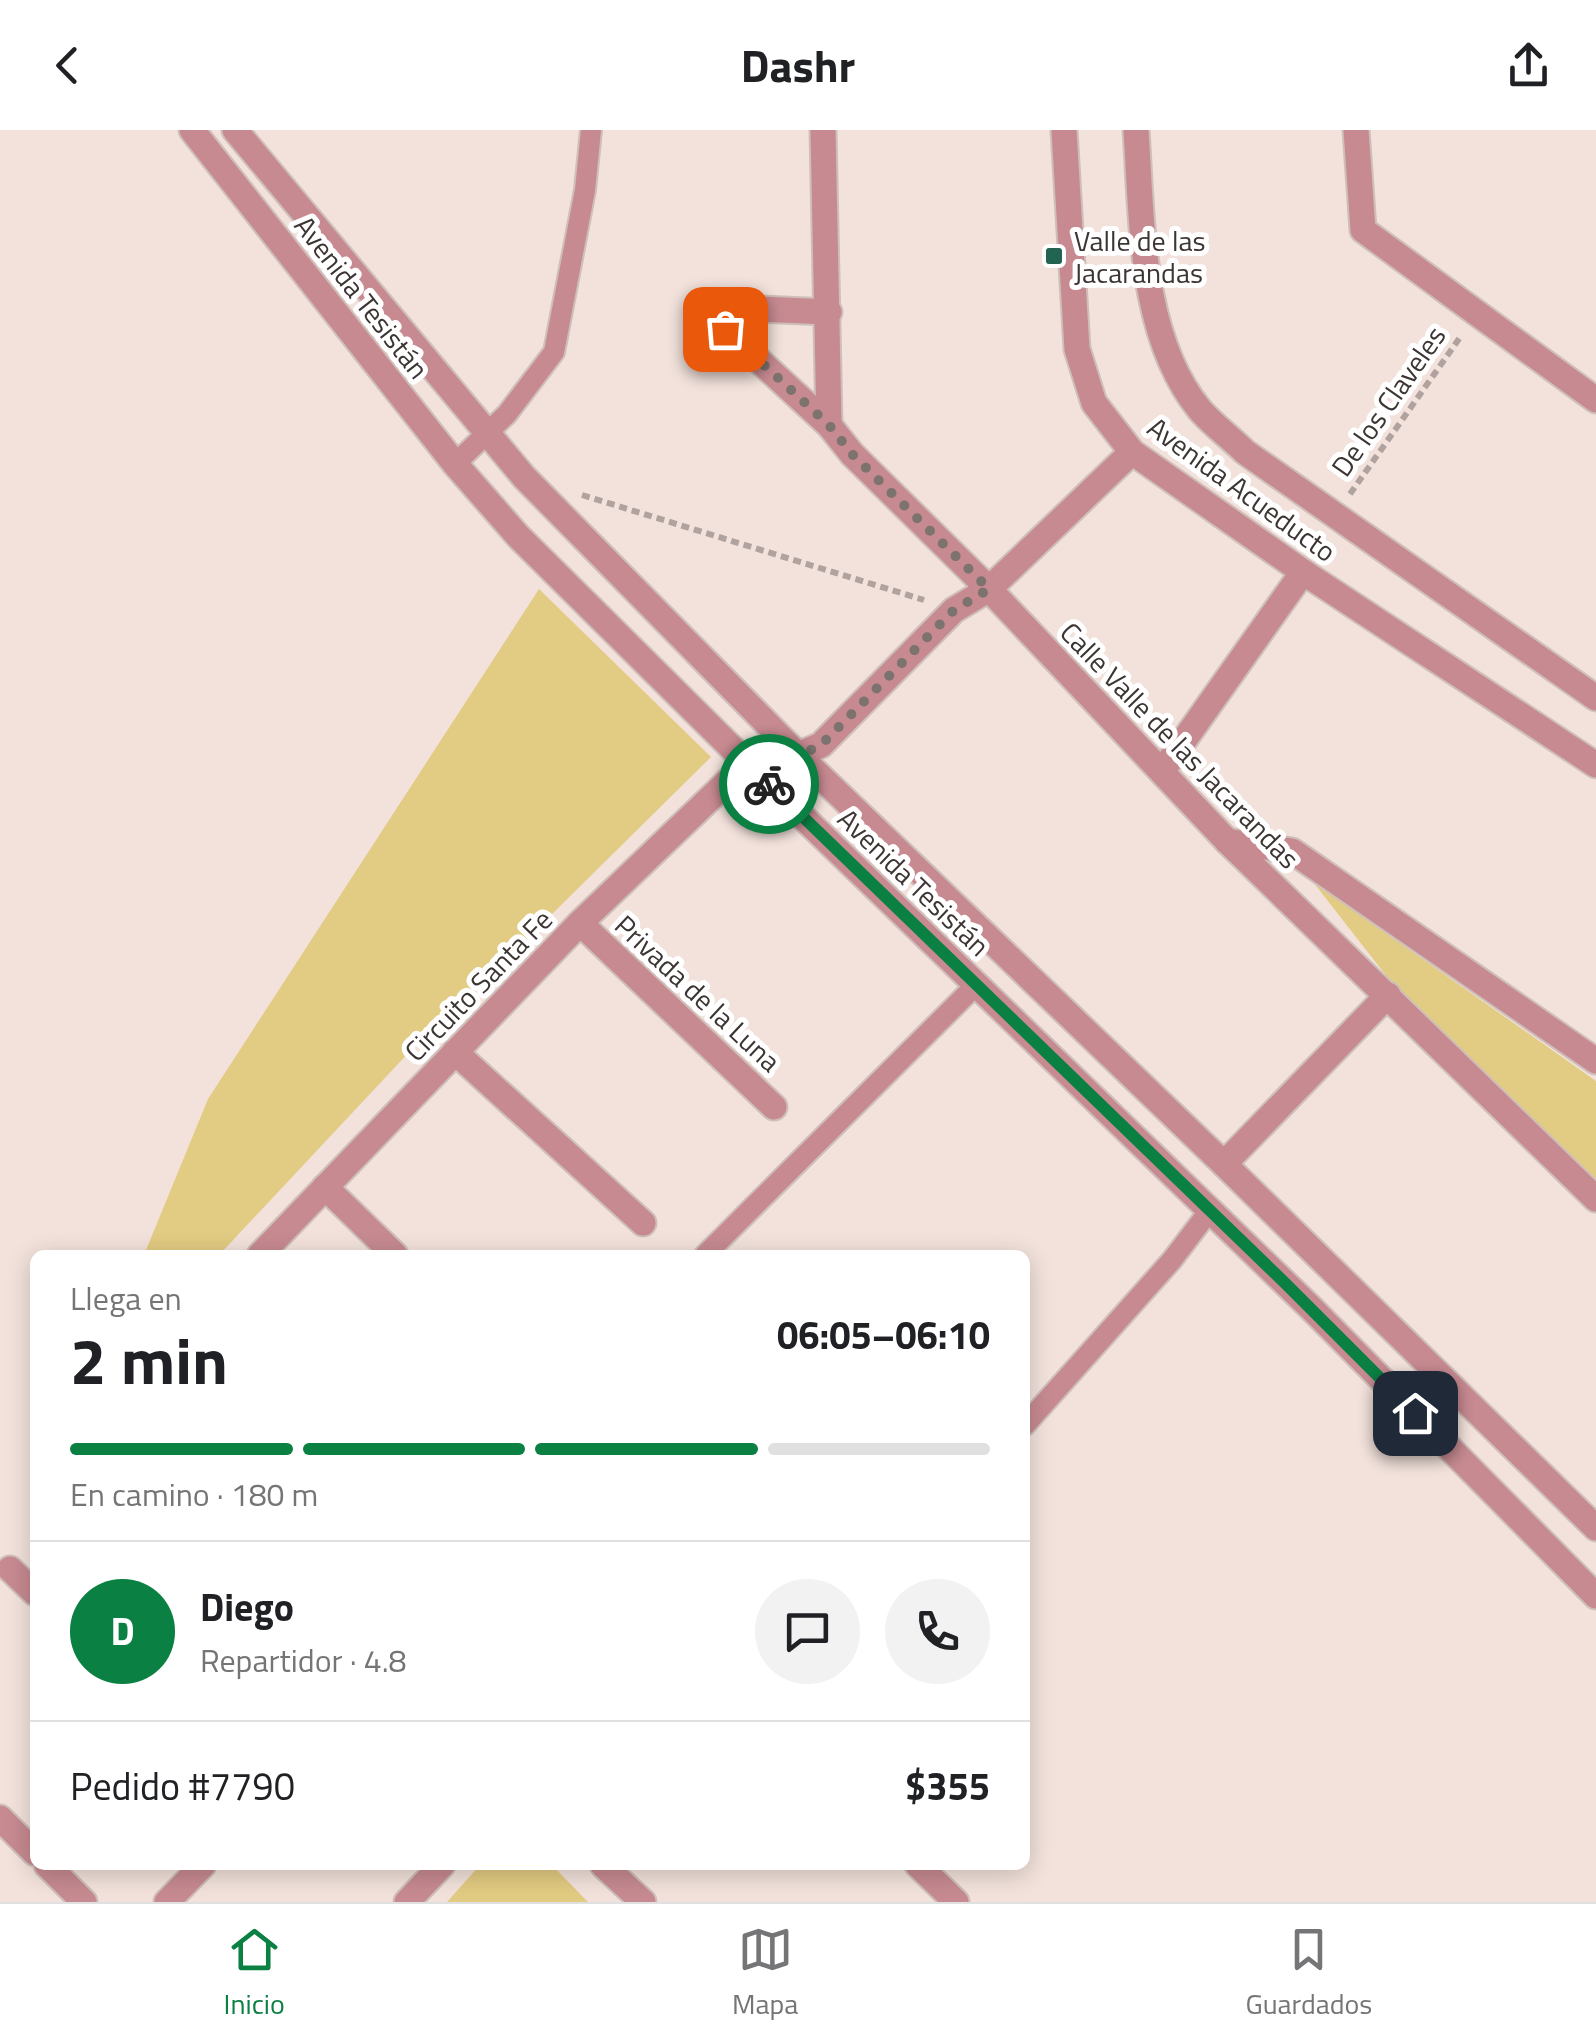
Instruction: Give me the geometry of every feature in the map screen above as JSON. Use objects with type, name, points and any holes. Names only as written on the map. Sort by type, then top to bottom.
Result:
[{"type":"street","name":"Avenida Tesistán","points":[[192,130],[455,464],[518,536],[747,764],[1210,1210],[1596,1596]]},
{"type":"street","name":"Avenida Tesistán","points":[[235,130],[524,477],[798,756],[1596,1528]]},
{"type":"street","points":[[823,130],[829,425]]},
{"type":"street","name":"Avenida Acueducto","points":[[1064,130],[1077,349],[1094,404],[1132,452],[1302,572],[1596,765]]},
{"type":"street","name":"Avenida Acueducto","points":[[1136,130],[1156,323],[1175,372],[1201,411],[1245,452],[1596,698]]},
{"type":"street","points":[[1356,130],[1364,230],[1596,400]]},
{"type":"street","name":"Calle Valle de las Jacarandas","points":[[828,312],[736,308],[725,329],[829,425],[852,454],[989,589],[1227,841],[1596,1199]]},
{"type":"street","points":[[747,764],[798,756],[821,745],[954,610],[989,589],[1132,452]]},
{"type":"street","points":[[1162,770],[1302,572]]},
{"type":"street","name":"Circuito Santa Fe","points":[[265,1250],[580,923],[747,764]]},
{"type":"street","points":[[1227,841],[1292,851],[1596,1061]]},
{"type":"street","name":"Privada de la Luna","points":[[580,923],[774,1107]]},
{"type":"street","points":[[1224,1164],[1388,995]]},
{"type":"street","points":[[455,1052],[642,1223]]},
{"type":"street","points":[[325,1187],[390,1250]]},
{"type":"street","points":[[10,1569],[30,1588]]},
{"type":"street","points":[[0,1818],[30,1848]]},
{"type":"street","points":[[52,1870],[84,1902]]},
{"type":"street","points":[[167,1902],[198,1870]]},
{"type":"street","points":[[406,1902],[437,1870]]},
{"type":"street","points":[[608,1870],[642,1902]]},
{"type":"street","points":[[923,1870],[956,1902]]},
{"type":"lane","points":[[455,464],[487,435],[554,352],[592,130]]},
{"type":"lane","points":[[710,1250],[977,984]]},
{"type":"lane","points":[[1030,1419],[1172,1260],[1210,1210]]},
{"type":"path","name":"De los Claveles","points":[[1335,515],[1478,312]]},
{"type":"path","points":[[572,492],[954,610]]},
{"type":"shaded area","points":[[539,589],[711,757],[442,1017],[224,1250],[146,1250],[208,1099]]},
{"type":"shaded area","points":[[1313,882],[1596,1081],[1596,1181],[1399,992]]},
{"type":"shaded area","points":[[476,1870],[557,1870],[588,1902],[447,1902]]},
{"type":"way so far","points":[[725,329],[829,425],[852,454],[989,589],[954,610],[821,745],[798,756],[747,764],[769,784]]},
{"type":"place","name":"Valle de las Jacarandas","points":[[1054,256]]},
{"type":"route","points":[[769,784],[1415,1413]]}]
